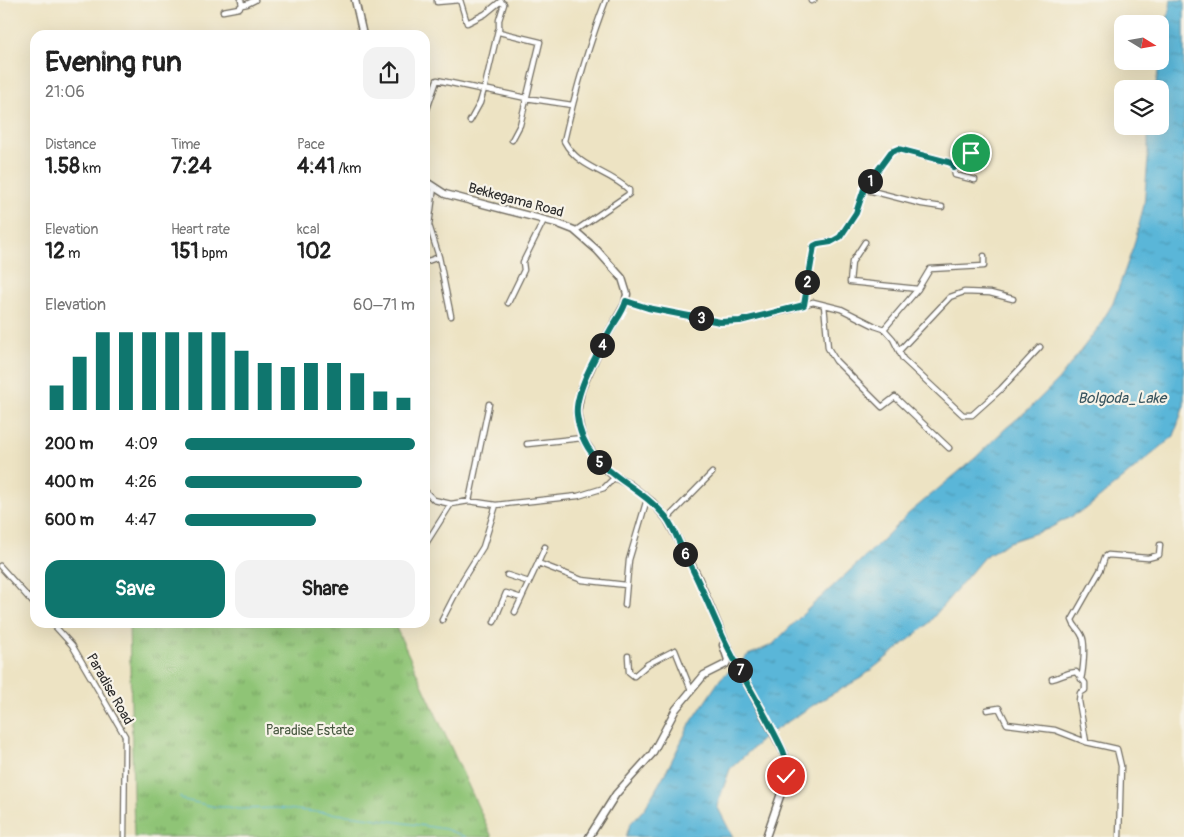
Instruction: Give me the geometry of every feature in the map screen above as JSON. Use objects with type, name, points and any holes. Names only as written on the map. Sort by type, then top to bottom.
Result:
[{"type":"street","points":[[223,11],[239,8],[241,2],[247,4],[255,0]]},
{"type":"street","points":[[355,0],[362,30]]},
{"type":"street","points":[[437,0],[437,2],[460,0],[467,23],[485,14],[501,1],[504,4],[484,90],[480,103],[470,121]]},
{"type":"street","points":[[575,231],[629,194],[629,190],[616,179],[583,163],[570,151],[564,141],[572,105],[593,32],[606,0]]},
{"type":"street","points":[[499,28],[499,32],[540,42],[520,125],[512,140]]},
{"type":"street","points":[[430,102],[438,80],[526,98],[572,105]]},
{"type":"street","points":[[954,168],[981,141]]},
{"type":"street","points":[[804,305],[814,246],[831,242],[840,237],[856,213],[864,189],[891,152],[898,149],[948,162],[953,164],[955,174],[975,180]]},
{"type":"street","name":"Bekkegama Road","points":[[430,184],[445,194],[544,220],[575,231],[598,250],[622,278],[628,294],[626,301]]},
{"type":"street","points":[[430,213],[434,187]]},
{"type":"street","points":[[864,189],[922,204],[942,207]]},
{"type":"street","points":[[508,303],[524,270],[523,262],[544,220]]},
{"type":"street","points":[[430,231],[439,257],[451,316]]},
{"type":"street","points":[[865,242],[852,262],[850,282],[918,289]]},
{"type":"street","points":[[884,329],[918,289],[930,269],[984,266],[984,256]]},
{"type":"street","points":[[430,260],[439,257]]},
{"type":"street","points":[[899,351],[950,297],[964,292],[990,293],[1013,299]]},
{"type":"street","points":[[766,837],[786,776],[787,763],[778,740],[727,646],[697,576],[667,519],[630,485],[601,465],[582,438],[577,412],[581,390],[600,348],[626,301],[648,308],[720,322],[740,321],[813,302],[841,308],[884,329],[893,339],[903,359],[964,415],[972,414],[1001,389],[1040,347]]},
{"type":"street","points":[[824,305],[828,348],[836,362],[882,407],[895,397],[949,448]]},
{"type":"street","points":[[469,501],[489,404]]},
{"type":"street","points":[[527,444],[582,438]]},
{"type":"street","points":[[667,519],[712,473]]},
{"type":"street","points":[[430,496],[434,500],[451,504],[469,501],[496,505],[578,496],[604,488],[615,476]]},
{"type":"street","points":[[625,606],[629,560],[647,499]]},
{"type":"street","points":[[430,537],[451,504]]},
{"type":"street","points":[[442,620],[463,579],[483,547],[496,505]]},
{"type":"street","points":[[1081,679],[1084,643],[1072,620],[1101,569],[1105,557],[1108,555],[1148,558],[1159,555],[1160,545]]},
{"type":"street","points":[[515,612],[545,547]]},
{"type":"street","points":[[538,563],[582,580],[626,585]]},
{"type":"street","points":[[0,566],[30,599]]},
{"type":"street","points":[[507,575],[528,582]]},
{"type":"street","points":[[494,622],[506,593],[521,598]]},
{"type":"street","name":"Paradise Road","points":[[56,628],[72,645],[125,736],[124,837]]},
{"type":"street","points":[[589,837],[616,794],[652,754],[676,709],[704,675],[726,664],[728,660],[722,641],[723,636]]},
{"type":"street","points":[[628,656],[629,672],[634,676],[648,664],[675,650],[692,690]]},
{"type":"street","points":[[1052,679],[1058,678],[1065,672],[1076,672],[1085,683],[1085,690],[1080,693],[1079,701],[1086,742]]},
{"type":"street","points":[[987,710],[999,708],[1007,724],[1055,730],[1086,742],[1117,749],[1121,766],[1119,837]]},
{"type":"green space","name":"Paradise Estate","points":[[129,628],[396,628],[492,837],[134,837]]},
{"type":"water","name":"Bolgoda_Lake","points":[[1171,0],[1184,0],[1184,405],[1174,436],[1087,508],[1048,529],[1009,542],[984,557],[926,626],[861,678],[818,702],[766,736],[730,769],[717,806],[733,837],[626,837],[630,824],[645,808],[690,724],[721,678],[748,655],[772,645],[908,514],[974,459],[1030,408],[1059,379],[1098,328],[1113,303],[1134,245],[1144,205],[1148,135],[1169,135],[1169,80],[1157,80],[1158,70],[1169,70],[1168,15]]},
{"type":"waterway","points":[[180,797],[184,800],[216,807],[238,809],[276,808],[357,816],[445,829],[466,837]]},
{"type":"route","points":[[786,776],[787,763],[778,740],[727,646],[697,576],[667,519],[652,502],[601,465],[582,438],[577,412],[581,390],[600,348],[626,301],[648,308],[720,322],[740,321],[804,305],[814,246],[831,242],[840,237],[856,213],[864,189],[891,152],[898,149],[948,162],[953,164],[954,168],[971,153]]}]
